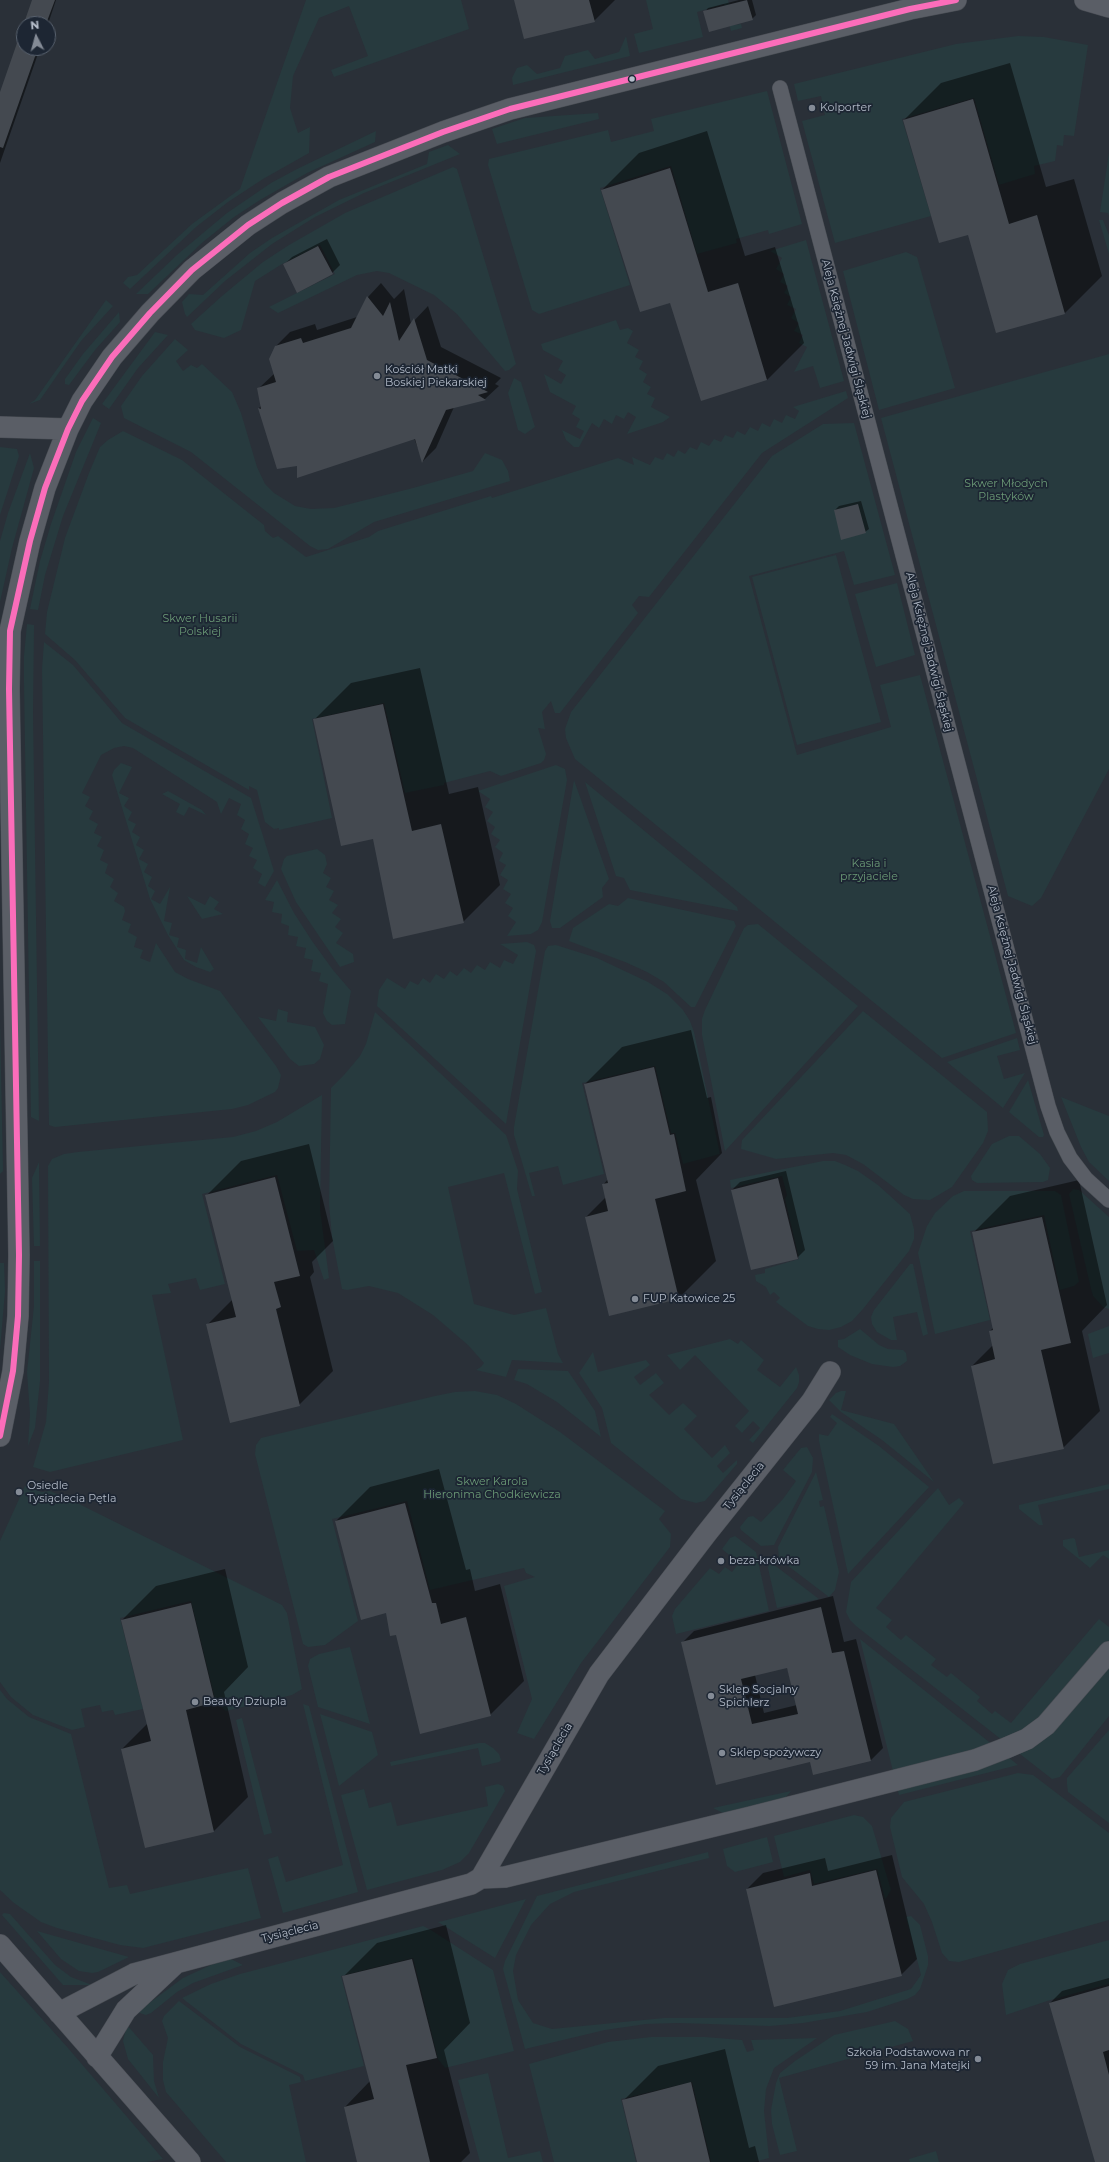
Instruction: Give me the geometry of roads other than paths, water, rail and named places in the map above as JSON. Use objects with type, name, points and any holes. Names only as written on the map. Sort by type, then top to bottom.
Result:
[{"type":"street","points":[[0,1436],[13,1371],[18,1316],[19,1255],[9,720],[10,631],[32,533],[45,488],[68,429],[82,402],[112,358],[150,313],[192,270],[248,225],[282,203],[329,177],[443,132],[510,109],[910,9],[956,0]]},
{"type":"street","points":[[1085,0],[1109,7]]},
{"type":"street","name":"Aleja Księżnej Jadwigi Śląskiej","points":[[780,88],[1048,1106],[1057,1132],[1070,1158],[1086,1179],[1109,1200]]},
{"type":"street","points":[[0,427],[68,429]]},
{"type":"street","name":"Tysiąclecia","points":[[59,2014],[134,1974],[471,1884],[481,1878],[599,1674],[706,1534],[812,1401],[830,1372]]},
{"type":"street","points":[[481,1878],[505,1878],[974,1760],[1027,1739],[1046,1725],[1109,1652]]},
{"type":"street","points":[[0,1944],[59,2014],[190,2162]]},
{"type":"street","name":"Tysiąclecia","points":[[97,2057],[126,2010],[175,1964]]},
{"type":"place","name":"Kolporter","points":[[812,108]]},
{"type":"place","name":"Kościół Matki Boskiej Piekarskiej","points":[[377,376]]},
{"type":"place","name":"FUP Katowice 25","points":[[635,1299]]},
{"type":"place","name":"Osiedle Tysiąclecia Pętla","points":[[19,1492]]},
{"type":"place","name":"beza-krówka","points":[[721,1561]]},
{"type":"place","name":"Sklep Socjalny Spichlerz","points":[[711,1696]]},
{"type":"place","name":"Beauty Dziupla","points":[[195,1702]]},
{"type":"place","name":"Sklep spożywczy","points":[[722,1753]]},
{"type":"place","name":"Szkoła Podstawowa nr 59 im. Jana Matejki","points":[[978,2059]]},
{"type":"park label","name":"Skwer Młodych Plastyków","points":[[1006,490]]},
{"type":"park label","name":"Skwer Husarii Polskiej","points":[[200,625]]},
{"type":"park label","name":"Kasia i przyjaciele","points":[[869,870]]},
{"type":"park label","name":"Skwer Karola Hieronima Chodkiewicza","points":[[492,1488]]}]
